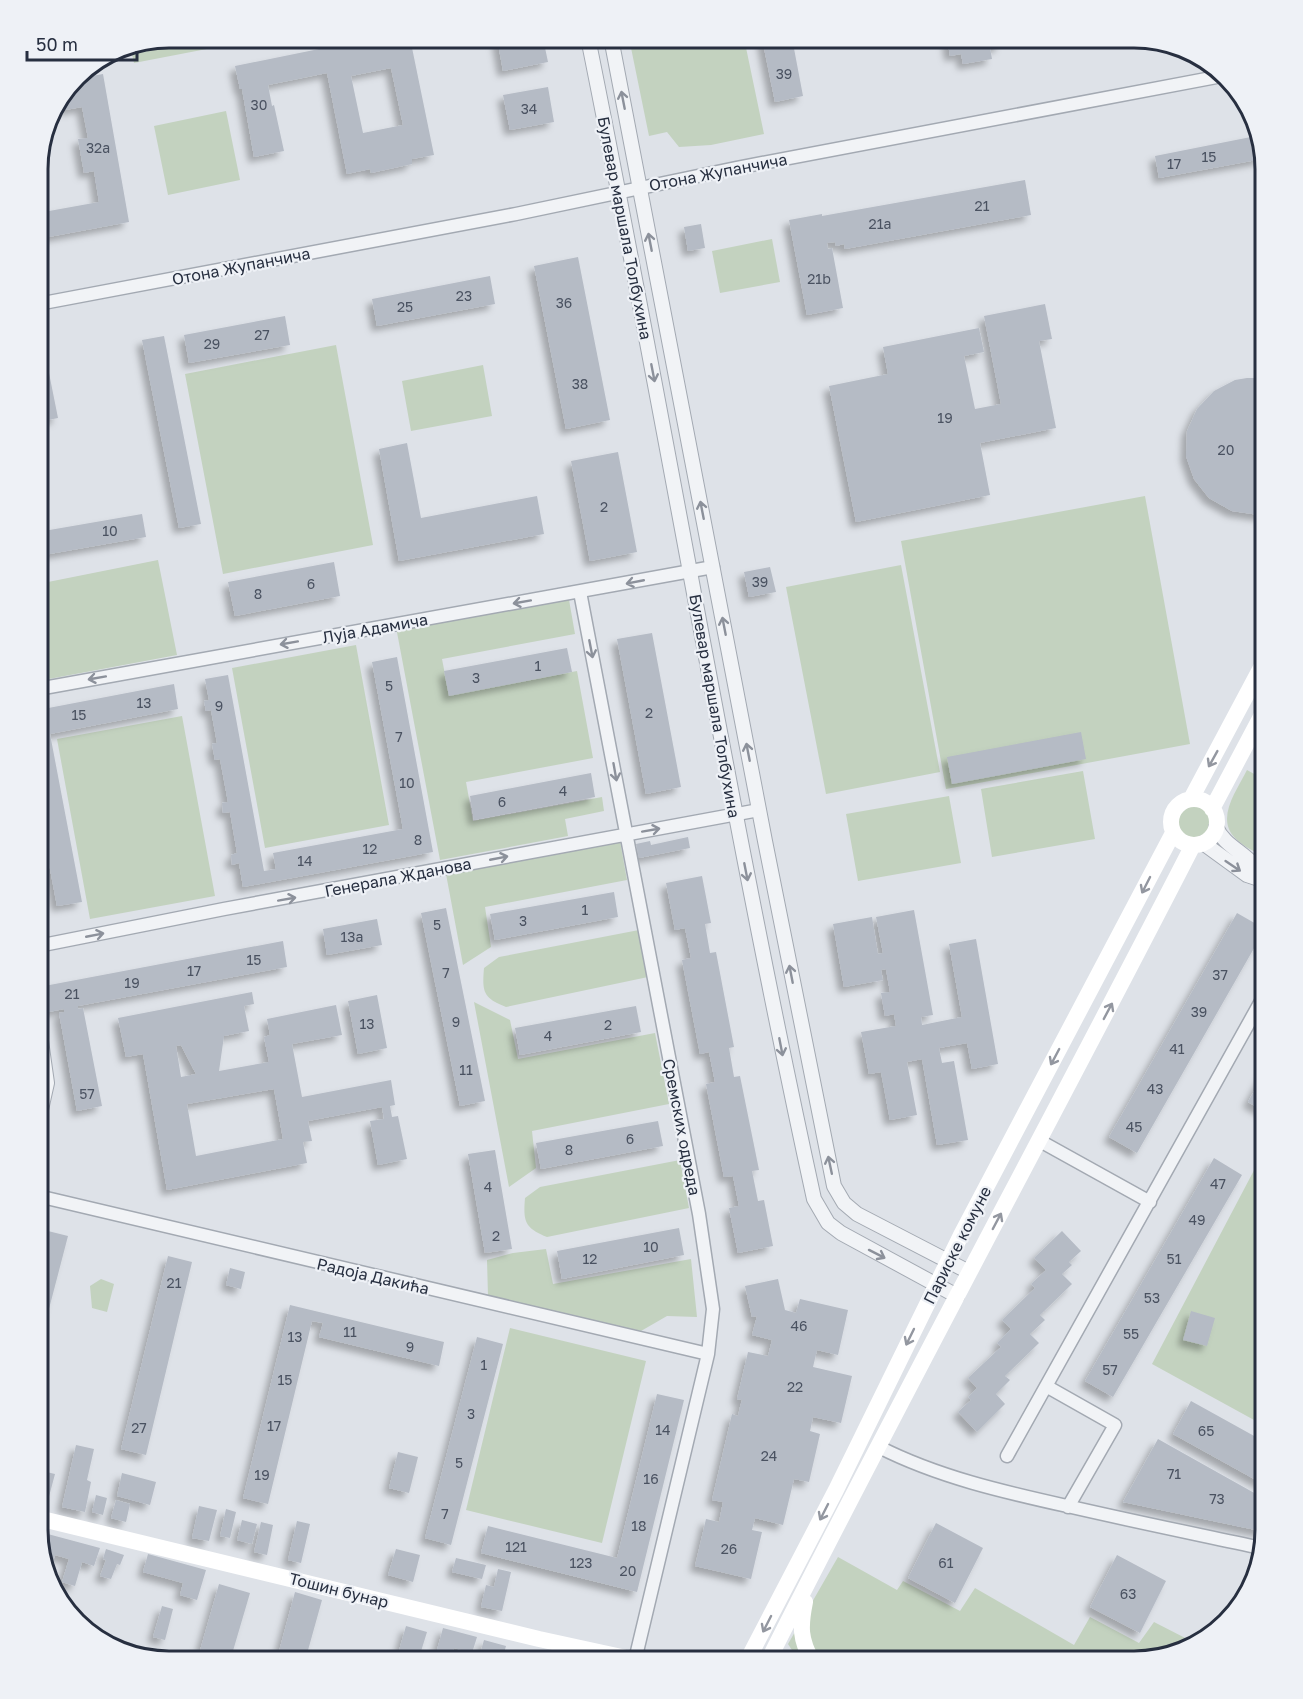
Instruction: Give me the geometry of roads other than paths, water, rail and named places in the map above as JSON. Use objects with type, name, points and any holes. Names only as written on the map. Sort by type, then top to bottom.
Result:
[{"type":"main road","points":[[1191,799],[1203,802],[1212,809],[1216,821],[1216,827],[1209,839],[1198,844],[1182,842],[1173,833],[1171,818],[1178,806],[1191,799],[1255,680]]},
{"type":"main road","points":[[1212,809],[1255,729]]},
{"type":"main road","name":"Париске комуне","points":[[753,1651],[836,1490],[948,1261],[1173,833]]},
{"type":"main road","name":"Париске комуне","points":[[774,1651],[969,1272],[1198,844]]},
{"type":"main road","name":"Тошин бунар","points":[[48,1520],[593,1651]]},
{"type":"main road","points":[[806,1651],[802,1642],[801,1630],[809,1584]]},
{"type":"street","name":"Булевар маршала Толбухина","points":[[590,48],[619,192],[734,814],[816,1205],[828,1223],[841,1233],[957,1296]]},
{"type":"street","name":"Булевар маршала Толбухина","points":[[613,48],[759,810],[834,1186],[844,1203],[857,1214],[969,1272]]},
{"type":"street","name":"Отона Жупанчича","points":[[48,302],[516,214],[619,192],[1214,78]]},
{"type":"street","name":"Луја Адамича","points":[[48,687],[713,567]]},
{"type":"street","name":"Сремских одреда","points":[[580,592],[706,1254],[713,1309],[708,1354],[640,1651]]},
{"type":"street","name":"Генерала Жданова","points":[[48,944],[759,810]]},
{"type":"street","points":[[1216,827],[1220,837],[1227,844],[1255,865]]},
{"type":"street","points":[[1198,844],[1247,875],[1255,878]]},
{"type":"street","points":[[1007,1456],[1255,1014]]},
{"type":"street","points":[[1040,1140],[1150,1202]]},
{"type":"street","name":"Радоја Дакића","points":[[48,1198],[708,1354]]},
{"type":"street","points":[[1046,1386],[1115,1425],[1068,1506]]},
{"type":"street","points":[[879,1447],[900,1458],[969,1482],[1254,1546]]}]
